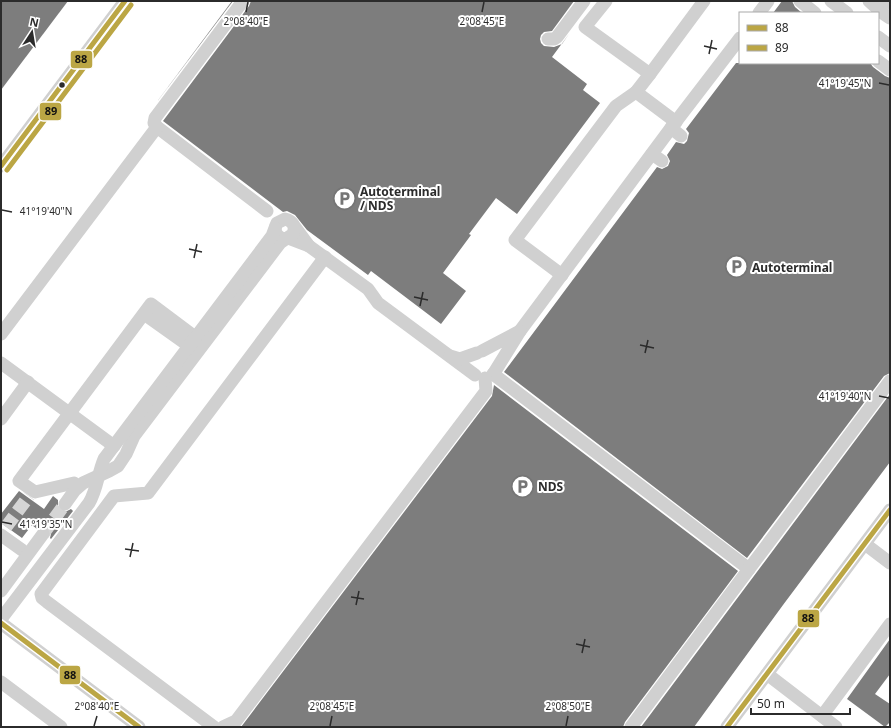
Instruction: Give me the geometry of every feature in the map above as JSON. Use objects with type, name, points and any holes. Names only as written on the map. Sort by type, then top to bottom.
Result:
[{"type":"street","points":[[1,166],[125,1]]},
{"type":"street","points":[[243,1],[155,118],[154,123],[156,127],[268,210],[284,229],[368,289],[378,303],[450,356],[487,375],[749,569]]},
{"type":"street","points":[[548,39],[554,39],[557,37],[584,1]]},
{"type":"street","points":[[606,1],[586,28],[650,74]]},
{"type":"street","points":[[562,275],[515,240],[616,106],[636,92],[704,1]]},
{"type":"street","points":[[760,12],[768,1]]},
{"type":"street","points":[[800,1],[814,12]]},
{"type":"street","points":[[831,1],[846,12]]},
{"type":"street","points":[[869,1],[890,18]]},
{"type":"street","points":[[886,1],[890,4]]},
{"type":"street","points":[[879,38],[890,46]]},
{"type":"street","points":[[223,727],[236,721],[486,391],[487,375],[562,275],[657,158],[739,39]]},
{"type":"street","points":[[879,62],[890,70]]},
{"type":"street","points":[[636,92],[676,129]]},
{"type":"street","points":[[1,334],[156,127]]},
{"type":"street","points":[[1,620],[89,503],[94,492],[94,477],[104,459],[272,236],[284,229]]},
{"type":"street","points":[[192,342],[151,304],[19,481],[32,494],[94,477],[109,472],[118,466],[134,436],[276,249],[284,229]]},
{"type":"street","points":[[214,727],[46,602],[42,598],[41,594],[114,496],[148,492],[325,257]]},
{"type":"street","points":[[450,356],[460,359],[480,352],[520,331]]},
{"type":"street","points":[[480,352],[490,353],[496,360],[497,364],[487,375],[470,368],[471,359],[480,352]]},
{"type":"street","points":[[1,363],[114,446]]},
{"type":"street","points":[[631,727],[890,381]]},
{"type":"street","points":[[1,419],[28,382]]},
{"type":"street","points":[[74,483],[68,488],[62,502],[83,483],[94,477]]},
{"type":"street","points":[[727,727],[890,510]]},
{"type":"street","points":[[3,532],[22,550]]},
{"type":"street","points":[[40,532],[2,590],[10,566],[22,550],[40,532]]},
{"type":"street","points":[[865,544],[890,563]]},
{"type":"street","points":[[1,623],[139,727]]},
{"type":"street","points":[[822,716],[890,624]]},
{"type":"street","points":[[767,674],[836,727]]},
{"type":"street","points":[[1,682],[61,727]]},
{"type":"building","points":[[1,1],[68,1],[1,90]]},
{"type":"building","points":[[232,1],[233,1],[153,107]]},
{"type":"building","name":"Autoterminal / NDS","points":[[251,1],[574,1],[552,31],[544,32],[541,35],[541,43],[544,46],[554,47],[561,44],[552,57],[587,84],[583,90],[600,103],[517,214],[496,198],[469,234],[471,235],[443,273],[466,291],[441,324],[371,271],[368,275],[307,230],[295,215],[287,211],[283,212],[163,121],[249,6]]},
{"type":"building","points":[[782,1],[792,1],[795,7],[801,12],[774,12]]},
{"type":"building","name":"Autoterminal","points":[[736,63],[871,64],[885,76],[890,78],[890,373],[884,376],[747,558],[504,372],[657,167],[662,169],[668,166],[670,161],[667,155],[676,142],[684,144],[687,141],[689,133],[686,129]]},
{"type":"building","name":"NDS","points":[[494,385],[738,571],[625,722],[623,727],[241,727],[492,396]]},
{"type":"building","points":[[890,394],[890,462],[694,727],[641,727]]},
{"type":"building","points":[[19,491],[44,509],[53,496],[58,500],[58,507],[60,510],[65,512],[71,509],[73,511],[51,539],[50,530],[44,526],[37,529],[32,525],[22,538],[1,523],[1,514]]},
{"type":"building","points":[[890,639],[890,674],[875,694],[890,704],[890,722],[885,727],[847,699]]},
{"type":"tunnel","points":[[6,527],[29,496]]},
{"type":"tunnel","points":[[43,534],[65,504]]},
{"type":"transit line","name":"88","points":[[1,166],[125,1]]},
{"type":"transit line","name":"89","points":[[7,170],[131,5]]},
{"type":"transit line","name":"88","points":[[727,727],[890,510]]},
{"type":"transit line","name":"88","points":[[1,623],[139,727]]},
{"type":"place","name":"Autoterminal / NDS","points":[[345,198]]},
{"type":"place","name":"Autoterminal","points":[[736,267]]},
{"type":"place","name":"NDS","points":[[522,486]]}]
